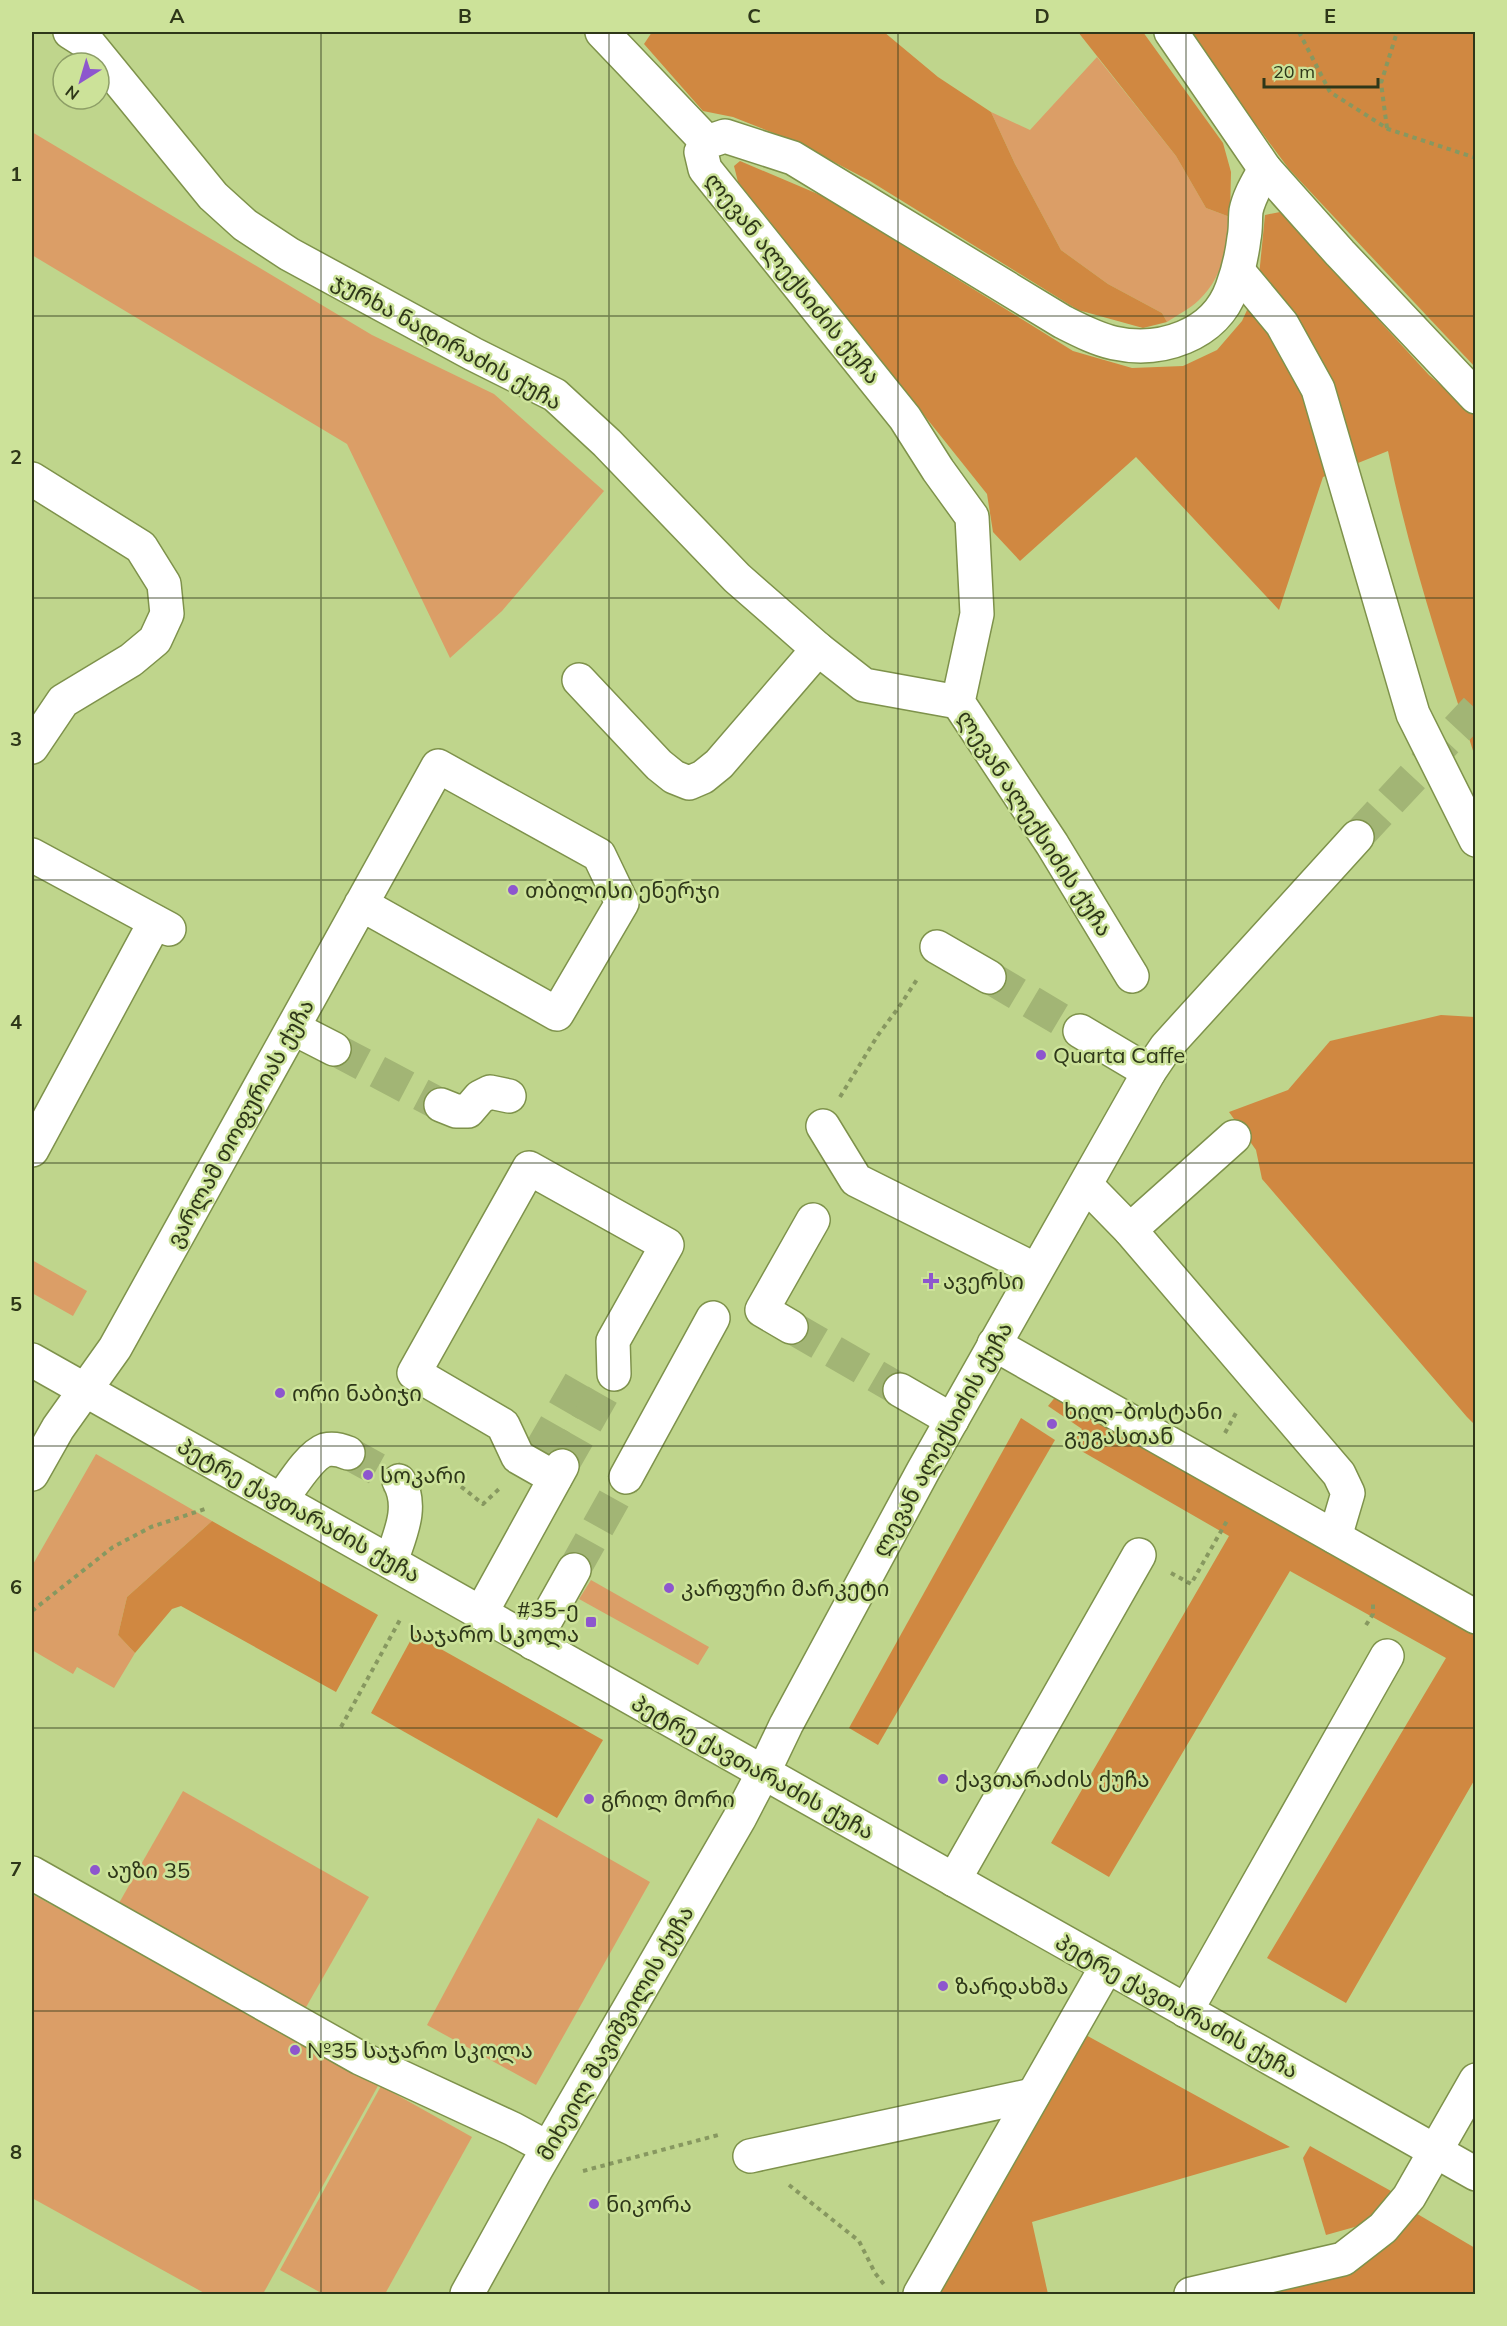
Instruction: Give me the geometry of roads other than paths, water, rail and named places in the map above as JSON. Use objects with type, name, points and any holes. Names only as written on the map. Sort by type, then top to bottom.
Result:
[{"type":"street","name":"ჯურხა ნადირაძის ქუჩა","points":[[70,32],[89,44],[213,196],[245,225],[290,254],[473,354],[555,395],[607,443],[737,578],[818,649],[864,685],[958,702]]},
{"type":"street","points":[[602,32],[707,142]]},
{"type":"street","points":[[1171,32],[1265,169],[1476,397]]},
{"type":"street","name":"ლევან ალექსიძის ქუჩა","points":[[1132,976],[1052,844],[958,702],[977,614],[972,517],[905,418],[705,169],[701,152],[707,142],[725,136],[793,158],[1063,322],[1113,343],[1139,346],[1165,344],[1188,336],[1207,324],[1220,309],[1231,291],[1238,271],[1245,237],[1246,209],[1265,169]]},
{"type":"street","points":[[1238,271],[1282,324],[1318,389],[1413,714],[1476,840]]},
{"type":"street","points":[[32,479],[141,547],[164,584],[167,614],[155,640],[131,660],[63,701],[32,747]]},
{"type":"street","points":[[579,680],[659,765],[674,777],[689,783],[703,777],[719,764],[818,649]]},
{"type":"street","name":"ვარლამ თოფურიას ქუჩა","points":[[32,1474],[84,1389],[115,1348],[361,904],[438,766],[599,855],[622,903],[557,1014],[361,904]]},
{"type":"street","name":"ლევან ალექსიძის ქუჩა","points":[[763,1773],[786,1725],[952,1420],[1157,1060],[1357,837]]},
{"type":"street","points":[[32,855],[162,925],[32,1150]]},
{"type":"street","points":[[937,947],[989,977]]},
{"type":"street","points":[[293,1028],[334,1049]]},
{"type":"street","points":[[1080,1031],[1157,1060]]},
{"type":"street","points":[[441,1104],[456,1112],[468,1111],[480,1097],[490,1092],[509,1096]]},
{"type":"street","points":[[823,1126],[856,1180],[1036,1270]]},
{"type":"street","points":[[1130,1230],[1234,1137]]},
{"type":"street","points":[[481,1613],[547,1466],[518,1457],[503,1425],[414,1373],[529,1168],[667,1245],[613,1341],[614,1374]]},
{"type":"street","points":[[1086,1185],[1130,1230],[1339,1474],[1348,1493],[1335,1537]]},
{"type":"street","points":[[791,1327],[762,1310],[813,1220]]},
{"type":"street","points":[[626,1477],[713,1318]]},
{"type":"street","points":[[994,1344],[1476,1617]]},
{"type":"street","name":"პეტრე ქავთარაძის ქუჩა","points":[[32,1360],[1476,2174]]},
{"type":"street","points":[[900,1390],[952,1420]]},
{"type":"street","points":[[281,1500],[314,1457],[325,1450],[337,1449],[348,1453]]},
{"type":"street","points":[[391,1562],[407,1510],[404,1490],[399,1481]]},
{"type":"street","points":[[954,1880],[1138,1555]]},
{"type":"street","points":[[533,1643],[574,1570]]},
{"type":"street","points":[[1186,2011],[1387,1656]]},
{"type":"street","name":"მიხეილ შავიშვილის ქუჩა","points":[[467,2295],[548,2148],[739,1819],[763,1773]]},
{"type":"street","points":[[32,1873],[360,2058],[513,2129],[548,2148]]},
{"type":"street","points":[[929,2292],[1033,2095],[1107,1966]]},
{"type":"street","points":[[1191,2295],[1343,2259],[1383,2228],[1409,2197],[1476,2080]]},
{"type":"street","points":[[750,2156],[1033,2095]]},
{"type":"tunnel","points":[[1357,837],[1476,709]]},
{"type":"tunnel","points":[[989,977],[1080,1031]]},
{"type":"tunnel","points":[[334,1049],[441,1105]]},
{"type":"tunnel","points":[[791,1327],[900,1390]]},
{"type":"tunnel","points":[[562,1466],[614,1374]]},
{"type":"tunnel","points":[[539,1453],[581,1380]]},
{"type":"tunnel","points":[[348,1453],[399,1481]]},
{"type":"tunnel","points":[[574,1570],[626,1477]]},
{"type":"place","name":"თბილისი ენერჯი","points":[[513,890]]},
{"type":"place","name":"Quarta Caffe","points":[[1041,1055]]},
{"type":"place","name":"ავერსი","points":[[931,1281]]},
{"type":"place","name":"ორი ნაბიჯი","points":[[280,1393]]},
{"type":"place","name":"ხილ-ბოსტანი გუგასთან","points":[[1052,1424]]},
{"type":"place","name":"სოკარი","points":[[368,1475]]},
{"type":"place","name":"კარფური მარკეტი","points":[[669,1588]]},
{"type":"place","name":"#35-ე საჯარო სკოლა","points":[[591,1622]]},
{"type":"place","name":"ქავთარაძის ქუჩა","points":[[943,1779]]},
{"type":"place","name":"გრილ მორი","points":[[589,1799]]},
{"type":"place","name":"აუზი 35","points":[[95,1870]]},
{"type":"place","name":"ზარდახშა","points":[[943,1986]]},
{"type":"place","name":"№35 საჯარო სკოლა","points":[[295,2050]]},
{"type":"place","name":"ნიკორა","points":[[594,2204]]}]
